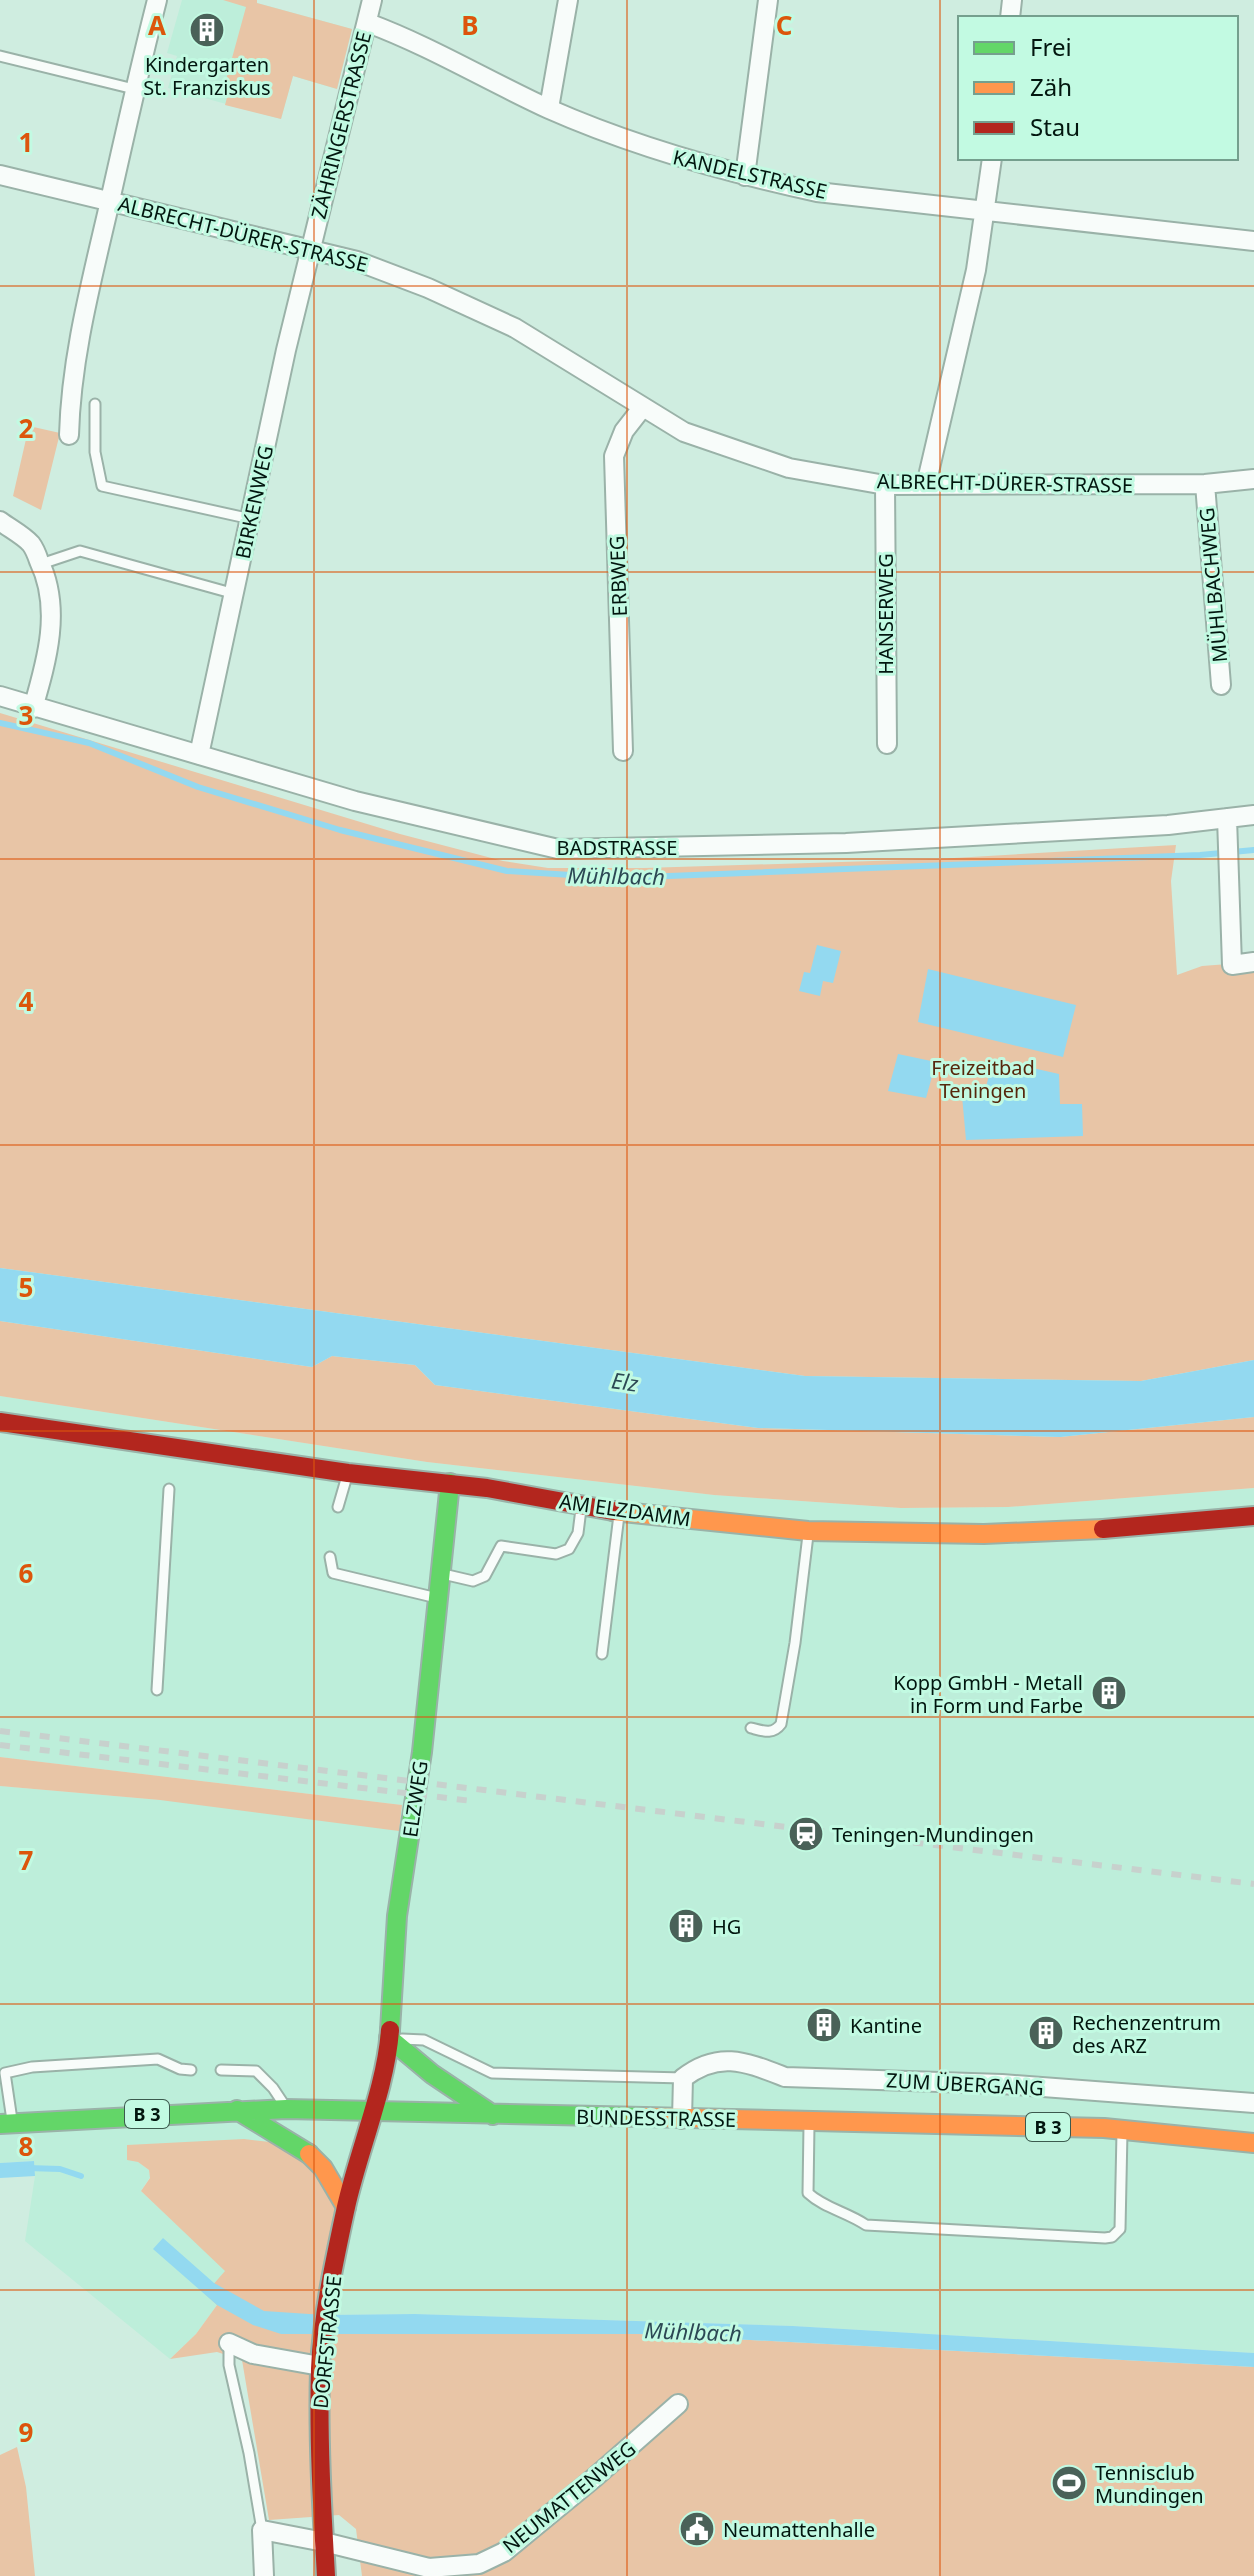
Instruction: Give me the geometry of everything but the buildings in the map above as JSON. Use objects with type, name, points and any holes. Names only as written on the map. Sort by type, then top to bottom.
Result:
[{"type":"street","points":[[69,435],[70,399],[83,315],[157,0]]},
{"type":"street","name":"ZÄHRINGERSTRASSE","points":[[309,249],[372,0]]},
{"type":"street","points":[[549,108],[568,0]]},
{"type":"street","points":[[745,176],[768,0]]},
{"type":"street","name":"KANDELSTRASSE","points":[[368,23],[549,108],[645,147],[745,176],[817,192],[1254,241]]},
{"type":"street","points":[[926,485],[976,270],[992,160]]},
{"type":"street","name":"ALBRECHT-DÜRER-STRASSE","points":[[0,175],[357,261],[428,288],[515,328],[684,432],[789,468],[885,485],[1205,484],[1254,479]]},
{"type":"street","name":"BIRKENWEG","points":[[199,755],[309,249]]},
{"type":"street","name":"ERBWEG","points":[[623,751],[614,456],[624,431],[642,408]]},
{"type":"street","name":"MÜHLBACHWEG","points":[[1205,484],[1221,685]]},
{"type":"street","name":"HANSERWEG","points":[[885,485],[887,744]]},
{"type":"street","points":[[0,521],[31,544],[52,599],[43,675],[33,708]]},
{"type":"street","name":"BADSTRASSE","points":[[0,696],[376,806],[558,849],[846,843],[1168,825],[1254,815]]},
{"type":"street","points":[[1227,818],[1232,965],[1254,962]]},
{"type":"street","name":"AM ELZDAMM","points":[[0,1422],[348,1473],[450,1483],[620,1512],[808,1531],[984,1534],[1088,1530],[1254,1516]]},
{"type":"street","name":"ELZWEG","points":[[371,2112],[383,2073],[389,2038],[397,1916],[419,1772],[450,1483]]},
{"type":"street","points":[[389,2038],[432,2074],[493,2115]]},
{"type":"street","name":"ZUM ÜBERGANG","points":[[683,2078],[700,2065],[722,2059],[785,2077],[1002,2084],[1254,2103]]},
{"type":"street","points":[[682,2119],[683,2078]]},
{"type":"street","name":"BUNDESSTRASSE","points":[[6,2124],[286,2109],[1122,2130],[1254,2143]]},
{"type":"street","points":[[236,2110],[309,2154],[323,2168],[346,2207]]},
{"type":"street","name":"DORFSTRASSE","points":[[326,2576],[319,2429],[320,2366],[346,2207],[371,2112]]},
{"type":"street","points":[[229,2343],[253,2354],[320,2366]]},
{"type":"street","name":"NEUMATTENWEG","points":[[262,2530],[429,2568],[479,2564],[504,2552],[678,2404]]},
{"type":"street","points":[[262,2530],[264,2576]]},
{"type":"lane","points":[[0,56],[134,89]]},
{"type":"lane","points":[[95,404],[95,452],[102,486],[251,519]]},
{"type":"lane","points":[[41,564],[80,551],[235,594]]},
{"type":"lane","points":[[338,1507],[348,1473]]},
{"type":"lane","points":[[157,1690],[169,1489]]},
{"type":"lane","points":[[440,1574],[473,1581],[485,1576],[501,1546],[556,1554],[569,1549],[578,1533],[582,1504]]},
{"type":"lane","points":[[602,1654],[620,1512]]},
{"type":"lane","points":[[751,1728],[770,1732],[777,1730],[781,1724],[801,1600],[808,1531]]},
{"type":"lane","points":[[330,1557],[333,1573],[437,1598]]},
{"type":"lane","name":"ZUM ÜBERGANG","points":[[389,2038],[424,2040],[492,2073],[683,2078]]},
{"type":"lane","points":[[6,2124],[5,2073],[32,2067],[158,2059],[180,2069],[191,2070]]},
{"type":"lane","points":[[221,2070],[256,2071],[273,2088],[286,2109]]},
{"type":"lane","points":[[809,2122],[808,2193],[818,2202],[843,2211],[866,2225],[1105,2238],[1112,2237],[1120,2229],[1122,2130]]},
{"type":"lane","points":[[229,2343],[229,2365],[262,2530]]},
{"type":"shaded area","points":[[182,0],[257,0],[257,3],[352,29],[337,89],[293,76],[281,119],[168,88],[177,56],[167,53]]},
{"type":"shaded area","points":[[0,1396],[427,1462],[714,1495],[901,1508],[1008,1507],[1254,1488],[1254,2353],[793,2326],[415,2314],[324,2315],[333,2194],[127,2160],[138,2162],[149,2170],[150,2177],[141,2191],[226,2271],[217,2305],[196,2334],[170,2359],[25,2241],[35,2176],[34,2161],[0,2163],[0,1786],[160,1800],[402,1805],[0,1757]]},
{"type":"green space","points":[[223,0],[257,0],[257,3],[352,29],[337,89],[293,76],[281,119],[225,105],[231,82],[226,80],[246,7]]},
{"type":"green space","points":[[29,426],[60,433],[41,510],[13,496]]},
{"type":"green space","name":"Freizeitbad Teningen","points":[[0,713],[400,834],[503,861],[548,868],[937,859],[1176,845],[1171,881],[1177,975],[1202,966],[1254,962],[1254,1360],[1141,1381],[805,1376],[0,1268]]},
{"type":"green space","points":[[0,1321],[312,1367],[332,1356],[415,1365],[435,1385],[758,1428],[1060,1437],[1254,1417],[1254,1488],[1008,1507],[901,1508],[714,1495],[427,1462],[0,1396]]},
{"type":"green space","points":[[0,1757],[402,1805],[399,1831],[160,1800],[0,1786]]},
{"type":"green space","points":[[244,2139],[270,2142],[313,2164],[336,2212],[322,2334],[639,2334],[1254,2367],[1254,2576],[362,2576],[356,2529],[339,2515],[269,2520],[242,2360],[217,2352],[170,2359],[196,2334],[217,2305],[205,2294],[225,2271],[141,2191],[150,2178],[149,2170],[138,2162],[127,2160],[127,2145]]},
{"type":"green space","points":[[17,2447],[26,2487],[35,2576],[0,2576],[0,2455]]},
{"type":"water","points":[[817,945],[841,951],[833,983],[823,981],[820,996],[799,991],[804,972],[810,973]]},
{"type":"water","points":[[928,969],[1076,1005],[1063,1057],[918,1022]]},
{"type":"water","points":[[898,1054],[936,1062],[926,1098],[888,1091]]},
{"type":"water","points":[[993,1059],[1059,1074],[1060,1104],[1082,1104],[1083,1136],[966,1140],[962,1096],[984,1095]]},
{"type":"water","name":"Elz","points":[[0,1268],[805,1376],[1141,1381],[1254,1360],[1254,1417],[1060,1437],[758,1428],[435,1385],[415,1365],[332,1356],[312,1367],[0,1321]]},
{"type":"water","points":[[34,2161],[35,2176],[0,2178],[0,2163]]},
{"type":"water","points":[[163,2238],[214,2283],[264,2311],[793,2326],[1254,2353],[1254,2367],[639,2334],[281,2334],[253,2325],[217,2305],[153,2249]]},
{"type":"waterway","name":"Mühlbach","points":[[0,723],[89,743],[198,787],[340,830],[507,871],[618,878],[1200,855],[1254,850]]},
{"type":"waterway","name":"Mühlbach","points":[[27,2168],[60,2169],[81,2176]]},
{"type":"railway","points":[[0,1731],[1254,1884]]},
{"type":"railway","points":[[0,1745],[472,1801]]},
{"type":"traffic: fast","points":[[390,2030],[397,1916],[422,1752],[450,1483]]},
{"type":"traffic: fast","points":[[389,2038],[432,2074],[493,2115]]},
{"type":"traffic: fast","points":[[0,2124],[286,2109],[644,2117]]},
{"type":"traffic: fast","points":[[237,2110],[309,2154]]},
{"type":"traffic: slow","points":[[613,1511],[808,1531],[984,1534],[1103,1529]]},
{"type":"traffic: slow","points":[[644,2117],[1104,2128],[1254,2143]]},
{"type":"traffic: slow","points":[[309,2154],[323,2168],[346,2207]]},
{"type":"traffic: jam","points":[[0,1422],[348,1473],[487,1488],[613,1511]]},
{"type":"traffic: jam","points":[[1103,1529],[1254,1516]]},
{"type":"traffic: jam","points":[[326,2576],[320,2421],[323,2329],[346,2207],[378,2096],[390,2030]]},
{"type":"place","name":"Kindergarten St. Franziskus","points":[[207,30]]},
{"type":"place","name":"Kopp GmbH - Metall in Form und Farbe","points":[[1109,1693]]},
{"type":"place","name":"Teningen-Mundingen","points":[[806,1834]]},
{"type":"place","name":"HG","points":[[686,1926]]},
{"type":"place","name":"Kantine","points":[[824,2025]]},
{"type":"place","name":"Rechenzentrum des ARZ","points":[[1046,2033]]},
{"type":"place","name":"Tennisclub Mundingen","points":[[1069,2483]]},
{"type":"place","name":"Neumattenhalle","points":[[697,2529]]}]
